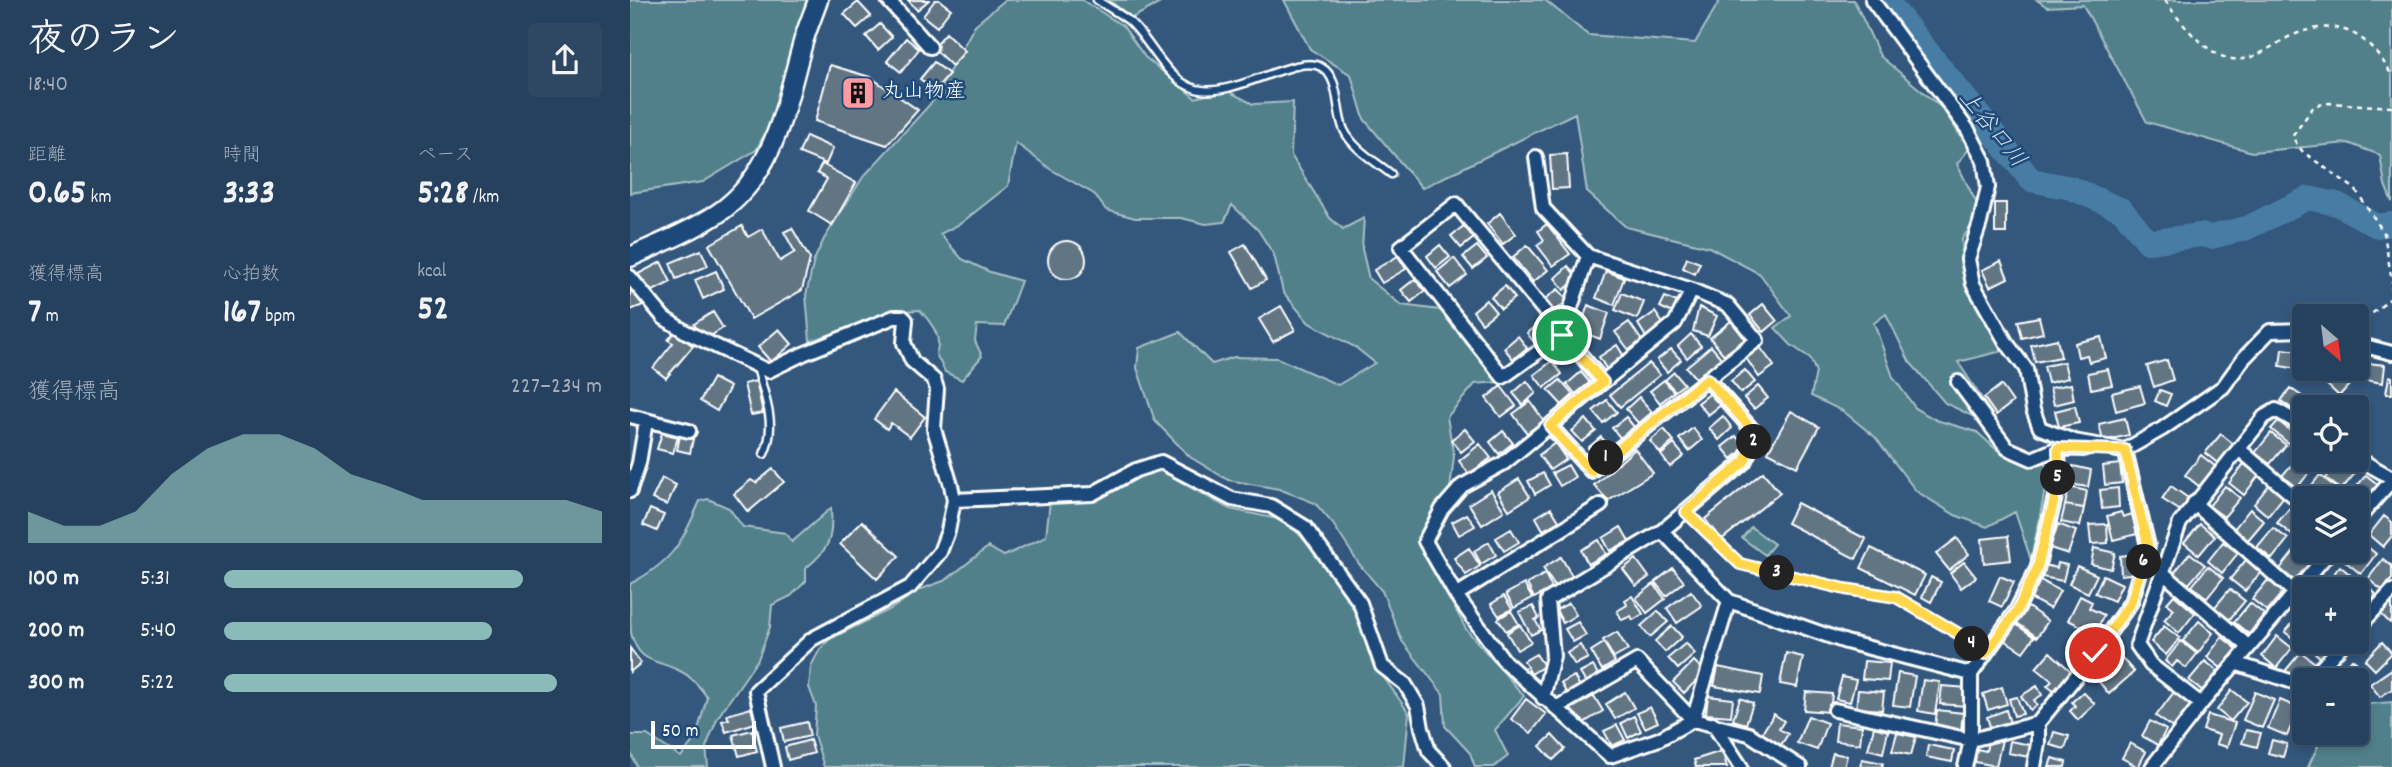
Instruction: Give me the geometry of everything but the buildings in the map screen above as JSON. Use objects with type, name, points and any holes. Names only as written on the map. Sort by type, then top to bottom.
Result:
[{"type":"main road","points":[[630,257],[685,232],[718,213],[738,196],[759,171],[771,151],[781,124],[818,0]]},
{"type":"street","points":[[888,0],[930,47]]},
{"type":"street","points":[[1872,0],[1968,130],[1984,161],[1989,187],[1968,259],[1973,284],[2006,342],[2026,369],[2033,410],[2040,428],[2074,442],[2125,450]]},
{"type":"street","points":[[1536,157],[1543,208],[1588,256],[1692,290],[1728,305],[1757,340],[1591,471],[1550,426]]},
{"type":"street","points":[[1588,256],[1562,335],[1503,377],[1401,247],[1456,204],[1562,335],[1603,382]]},
{"type":"street","points":[[630,277],[664,318],[686,332],[768,371],[894,317],[903,317],[906,320],[905,343],[912,361],[934,380],[937,389],[934,429],[954,500],[948,531],[940,552],[909,587],[812,639],[756,691],[773,767]]},
{"type":"street","points":[[1692,290],[1675,323],[1504,463],[1462,486],[1442,509],[1425,541],[1456,594],[1505,662],[1611,762],[1693,720],[1729,601]]},
{"type":"street","points":[[1958,382],[2007,448],[2032,459],[2058,448],[2125,450],[2162,429],[2223,387],[2244,358],[2270,331],[2292,330]]},
{"type":"street","points":[[2370,347],[2392,353]]},
{"type":"street","points":[[1543,698],[1553,656],[1548,600],[1662,531],[1744,462],[1757,435],[1707,379]]},
{"type":"street","points":[[2201,704],[2151,664],[2137,645],[2180,523],[2264,417],[2276,410],[2292,419]]},
{"type":"street","points":[[630,416],[689,431]]},
{"type":"street","points":[[630,491],[639,463],[646,421]]},
{"type":"street","points":[[1965,767],[1971,740],[1971,674],[2017,611],[2037,569],[2059,481],[2058,448]]},
{"type":"street","points":[[2239,449],[2292,495]]},
{"type":"street","points":[[1835,710],[1971,740],[2038,723],[2095,653],[2131,602],[2148,546],[2125,450]]},
{"type":"street","points":[[954,500],[1092,494],[1136,470],[1161,463],[1232,499],[1270,506],[1305,527],[1360,603],[1382,666],[1405,684],[1418,706],[1429,751],[1444,767]]},
{"type":"street","points":[[2369,465],[2392,479],[2369,506]]},
{"type":"street","points":[[2194,503],[2292,590]]},
{"type":"street","points":[[1456,594],[1601,505]]},
{"type":"street","points":[[1662,531],[1729,601],[1846,642],[1971,674]]},
{"type":"street","points":[[2307,577],[2319,563]]},
{"type":"street","points":[[2163,573],[2249,648]]},
{"type":"street","points":[[2369,615],[2392,590]]},
{"type":"street","points":[[2152,767],[2292,594]]},
{"type":"street","points":[[2321,668],[2334,654]]},
{"type":"street","points":[[1556,708],[1636,661],[1693,720],[1749,734],[1800,767]]},
{"type":"street","points":[[2235,663],[2292,682]]},
{"type":"street","points":[[2034,767],[2038,723]]},
{"type":"street","points":[[1713,724],[1741,767]]},
{"type":"lane","points":[[1097,0],[1130,22],[1157,59],[1196,89],[1240,86],[1299,64],[1321,67],[1333,81],[1339,119],[1345,134],[1391,174]]},
{"type":"lane","points":[[757,367],[770,408],[768,445],[764,454]]},
{"type":"lane","points":[[1686,512],[1740,564],[1845,589],[1896,597],[1959,634],[1985,654]]},
{"type":"path","points":[[2165,0],[2195,36],[2220,56],[2243,59],[2261,53],[2291,36],[2322,27],[2343,28],[2367,42],[2392,76]]},
{"type":"path","points":[[2370,315],[2391,298],[2392,284],[2385,233],[2355,189],[2303,152],[2292,137],[2314,106],[2329,103],[2392,107]]},
{"type":"green space","points":[[630,0],[809,0],[788,62],[773,119],[756,150],[703,182],[630,193]]},
{"type":"green space","points":[[1005,0],[1082,0],[1123,26],[1145,57],[1195,98],[1226,90],[1253,104],[1293,102],[1291,155],[1330,218],[1343,229],[1364,218],[1362,249],[1369,279],[1401,305],[1440,310],[1500,382],[1475,384],[1447,417],[1454,456],[1450,489],[1417,538],[1466,629],[1524,696],[1495,730],[1508,756],[1494,767],[1475,767],[1470,753],[1445,726],[1443,694],[1402,641],[1382,591],[1315,503],[1279,489],[1228,480],[1190,457],[1155,421],[1137,368],[1139,348],[1180,332],[1212,364],[1234,357],[1277,358],[1338,385],[1375,363],[1355,347],[1309,323],[1283,292],[1274,255],[1258,230],[1232,205],[1224,222],[1206,224],[1181,218],[1135,218],[1106,210],[1094,194],[1050,169],[1016,143],[1008,186],[960,224],[940,234],[962,259],[990,272],[1021,281],[1004,326],[977,325],[975,341],[982,356],[962,380],[945,372],[936,354],[938,341],[935,330],[920,310],[904,311],[810,341],[806,295],[814,260],[824,239],[863,177],[933,101],[975,25]]},
{"type":"green space","points":[[1109,0],[1166,0],[1132,18]]},
{"type":"green space","points":[[1284,0],[1545,0],[1588,35],[1695,43],[1720,0],[1854,0],[1880,56],[1943,109],[1969,149],[1957,164],[1981,212],[1962,239],[1964,279],[2002,351],[1958,362],[1992,414],[1987,423],[1945,403],[1909,361],[1886,314],[1874,323],[1893,377],[1916,409],[1936,420],[1977,432],[1997,450],[2018,456],[2044,457],[2048,475],[2031,560],[2015,512],[1987,527],[1955,515],[1916,491],[1875,437],[1843,411],[1811,396],[1816,372],[1810,358],[1791,345],[1775,328],[1791,316],[1760,274],[1709,247],[1626,227],[1587,192],[1575,113],[1422,188],[1364,119],[1351,75],[1310,49]]},
{"type":"green space","points":[[2037,0],[2392,0],[2392,202],[2385,185],[2380,155],[2348,143],[2252,152],[2147,122],[2083,5],[2047,7]]},
{"type":"green space","points":[[1162,469],[1230,509],[1287,521],[1336,575],[1364,630],[1373,662],[1409,713],[1404,767],[824,767],[814,735],[816,706],[809,687],[811,666],[820,649],[830,639],[891,609],[919,590],[946,580],[988,547],[1004,556],[1046,536],[1050,501],[1094,500],[1139,474]]},
{"type":"green space","points":[[708,499],[729,508],[743,527],[785,533],[792,542],[831,508],[830,535],[825,549],[806,568],[806,581],[791,596],[772,605],[770,627],[758,659],[718,717],[706,747],[708,767],[637,767],[630,751],[630,735],[647,735],[681,757],[696,737],[707,697],[684,673],[650,660],[639,651],[631,633],[630,584],[666,559],[681,540],[700,501]]},
{"type":"green space","points":[[1751,527],[1774,544],[1765,555],[1742,538]]},
{"type":"green space","points":[[2392,702],[2392,767],[2308,767],[2318,745],[2369,745],[2369,704]]},
{"type":"waterway","name":"上谷口川","points":[[1886,0],[2031,180],[2071,188],[2122,210],[2148,242],[2201,235],[2211,237],[2247,228],[2308,198],[2337,204],[2377,226],[2392,224]]},
{"type":"place","name":"丸山物産","points":[[858,93]]},
{"type":"route","points":[[1562,335],[1603,382],[1550,426],[1591,471],[1707,379],[1757,435],[1744,462],[1686,512],[1740,564],[1845,589],[1896,597],[1959,634],[1985,654],[2017,611],[2037,569],[2059,481],[2058,448],[2125,450],[2148,546],[2131,602],[2095,653]]}]
